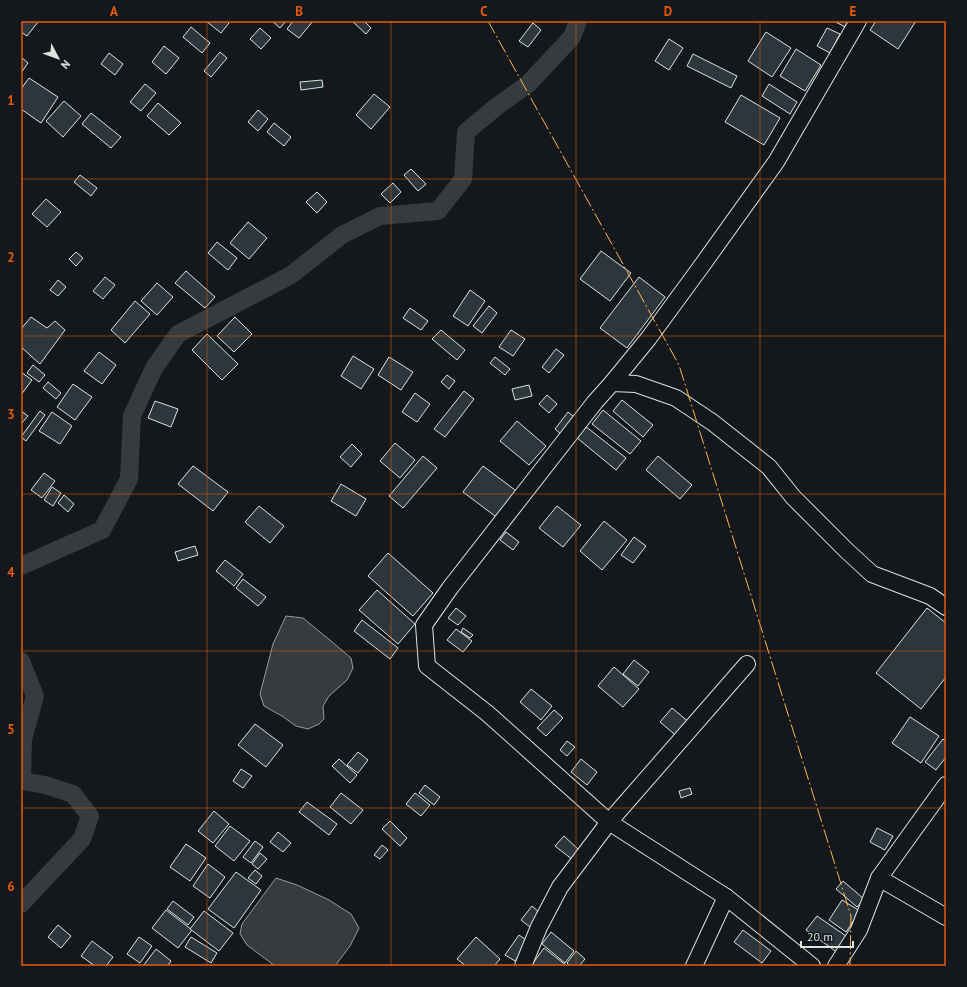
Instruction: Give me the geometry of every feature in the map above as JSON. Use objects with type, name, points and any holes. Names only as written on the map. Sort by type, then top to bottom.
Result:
[{"type":"street","points":[[812,966],[726,897],[609,822],[487,713],[427,666],[424,625],[455,582],[595,402],[648,339],[698,271],[776,162],[858,21]]},
{"type":"street","points":[[612,383],[636,384],[676,398],[712,422],[769,468],[793,496],[872,574],[930,596],[946,607]]},
{"type":"street","points":[[523,966],[539,928],[560,887],[609,822],[747,664]]},
{"type":"street","points":[[836,966],[859,930],[879,878],[946,785]]},
{"type":"street","points":[[879,878],[946,917]]},
{"type":"street","points":[[694,966],[726,897]]},
{"type":"shaded area","points":[[286,616],[303,618],[351,658],[353,668],[347,680],[329,696],[323,706],[324,719],[319,724],[308,729],[296,726],[264,706],[260,694],[273,644]]},
{"type":"shaded area","points":[[276,878],[297,885],[329,900],[351,914],[359,928],[350,946],[335,966],[275,966],[247,945],[240,934],[242,924]]},
{"type":"building","points":[[21,21],[38,22],[27,36],[21,32]]},
{"type":"building","points":[[206,21],[227,21],[229,23],[221,33]]},
{"type":"building","points":[[272,21],[286,21],[280,28]]},
{"type":"building","points":[[293,21],[313,21],[299,38],[287,29]]},
{"type":"building","points":[[352,21],[364,21],[371,28],[366,34]]},
{"type":"building","points":[[834,21],[848,21],[845,27]]},
{"type":"building","points":[[876,21],[916,21],[898,49],[870,30]]},
{"type":"building","points":[[533,23],[541,30],[528,47],[519,41]]},
{"type":"building","points":[[191,27],[210,43],[202,53],[183,37]]},
{"type":"building","points":[[260,28],[271,38],[261,49],[250,39]]},
{"type":"building","points":[[827,28],[840,34],[830,53],[817,46]]},
{"type":"building","points":[[766,32],[791,48],[772,77],[748,61]]},
{"type":"building","points":[[669,39],[683,48],[669,70],[655,61]]},
{"type":"building","points":[[164,46],[179,58],[166,74],[152,62]]},
{"type":"building","points":[[796,49],[821,65],[805,91],[780,76]]},
{"type":"building","points":[[220,52],[227,58],[211,77],[204,71]]},
{"type":"building","points":[[109,53],[123,64],[115,75],[101,64]]},
{"type":"building","points":[[693,54],[737,76],[731,88],[687,66]]},
{"type":"building","points":[[21,57],[28,63],[21,73]]},
{"type":"building","points":[[29,78],[58,97],[41,123],[21,109],[21,89]]},
{"type":"building","points":[[322,80],[323,87],[301,90],[300,82]]},
{"type":"building","points":[[145,84],[156,93],[141,111],[130,102]]},
{"type":"building","points":[[769,84],[797,102],[790,114],[762,96]]},
{"type":"building","points":[[374,94],[390,107],[371,129],[356,115]]},
{"type":"building","points":[[741,95],[780,118],[764,145],[725,122]]},
{"type":"building","points":[[64,101],[81,116],[63,137],[46,121]]},
{"type":"building","points":[[158,103],[181,123],[169,135],[147,116]]},
{"type":"building","points":[[258,110],[268,119],[258,131],[248,122]]},
{"type":"building","points":[[91,113],[121,137],[111,148],[82,124]]},
{"type":"building","points":[[274,123],[291,137],[284,146],[267,132]]},
{"type":"building","points":[[411,169],[426,184],[418,191],[404,175]]},
{"type":"building","points":[[80,175],[97,188],[91,196],[74,182]]},
{"type":"building","points":[[393,183],[401,192],[390,203],[381,194]]},
{"type":"building","points":[[317,192],[327,202],[317,213],[306,202]]},
{"type":"building","points":[[46,199],[61,212],[47,227],[32,214]]},
{"type":"building","points":[[248,222],[267,238],[249,259],[230,243]]},
{"type":"building","points":[[217,242],[237,258],[228,270],[208,253]]},
{"type":"building","points":[[601,251],[631,273],[610,301],[580,279]]},
{"type":"building","points":[[76,252],[83,258],[76,266],[69,259]]},
{"type":"building","points":[[186,271],[215,297],[205,308],[175,283]]},
{"type":"building","points":[[105,277],[115,285],[103,299],[93,291]]},
{"type":"building","points":[[639,277],[665,297],[627,348],[600,328]]},
{"type":"building","points":[[58,280],[66,287],[58,296],[50,290]]},
{"type":"building","points":[[157,283],[173,297],[157,315],[141,301]]},
{"type":"building","points":[[470,290],[485,301],[468,326],[453,316]]},
{"type":"building","points":[[135,301],[150,314],[125,343],[111,330]]},
{"type":"building","points":[[489,306],[497,313],[482,333],[473,326]]},
{"type":"building","points":[[410,308],[428,321],[421,330],[403,318]]},
{"type":"building","points":[[31,317],[47,328],[55,321],[65,330],[40,364],[21,347],[21,329]]},
{"type":"building","points":[[235,317],[252,334],[234,352],[217,336]]},
{"type":"building","points":[[441,330],[465,350],[457,360],[432,339]]},
{"type":"building","points":[[511,330],[525,339],[513,356],[499,347]]},
{"type":"building","points":[[207,334],[238,364],[222,380],[192,350]]},
{"type":"building","points":[[556,349],[564,355],[549,373],[542,367]]},
{"type":"building","points":[[99,352],[116,365],[102,384],[84,371]]},
{"type":"building","points":[[353,356],[374,369],[361,389],[341,376]]},
{"type":"building","points":[[389,357],[413,372],[401,390],[378,375]]},
{"type":"building","points":[[495,357],[510,369],[505,375],[490,363]]},
{"type":"building","points":[[33,365],[45,375],[39,382],[27,373]]},
{"type":"building","points":[[21,372],[32,380],[21,395]]},
{"type":"building","points":[[447,375],[455,381],[449,389],[441,382]]},
{"type":"building","points":[[48,382],[61,393],[56,399],[43,388]]},
{"type":"building","points":[[73,384],[92,397],[75,420],[57,407]]},
{"type":"building","points":[[529,385],[532,396],[515,400],[512,389]]},
{"type":"building","points":[[464,391],[474,399],[445,437],[434,429]]},
{"type":"building","points":[[415,393],[430,404],[417,422],[402,412]]},
{"type":"building","points":[[547,395],[557,404],[549,413],[539,404]]},
{"type":"building","points":[[622,400],[653,425],[643,437],[613,411]]},
{"type":"building","points":[[155,401],[178,409],[171,427],[148,418]]},
{"type":"building","points":[[603,410],[641,441],[630,454],[592,424]]},
{"type":"building","points":[[21,411],[28,416],[21,424]]},
{"type":"building","points":[[40,411],[45,415],[26,441],[21,437]]},
{"type":"building","points":[[52,412],[72,426],[60,444],[39,431]]},
{"type":"building","points":[[568,412],[575,418],[562,435],[555,429]]},
{"type":"building","points":[[517,421],[546,446],[529,465],[500,441]]},
{"type":"building","points":[[585,426],[626,458],[616,470],[576,437]]},
{"type":"building","points":[[395,443],[415,460],[400,478],[380,461]]},
{"type":"building","points":[[352,444],[362,454],[351,467],[340,457]]},
{"type":"building","points":[[423,456],[437,468],[403,508],[389,496]]},
{"type":"building","points":[[658,456],[692,485],[680,499],[646,470]]},
{"type":"building","points":[[193,466],[228,492],[213,511],[178,484]]},
{"type":"building","points":[[483,466],[519,493],[499,519],[463,492]]},
{"type":"building","points":[[44,473],[55,481],[42,498],[31,490]]},
{"type":"building","points":[[341,484],[366,499],[356,516],[331,501]]},
{"type":"building","points":[[52,487],[61,493],[53,506],[44,500]]},
{"type":"building","points":[[64,495],[74,504],[68,512],[58,503]]},
{"type":"building","points":[[259,506],[284,526],[270,543],[245,522]]},
{"type":"building","points":[[557,506],[581,525],[563,547],[539,528]]},
{"type":"building","points":[[604,521],[627,540],[602,570],[580,551]]},
{"type":"building","points":[[506,532],[519,542],[513,550],[500,540]]},
{"type":"building","points":[[634,537],[646,546],[633,563],[621,555]]},
{"type":"building","points":[[195,546],[198,555],[178,561],[175,552]]},
{"type":"building","points":[[388,553],[433,593],[413,616],[368,576]]},
{"type":"building","points":[[225,560],[243,574],[234,586],[216,571]]},
{"type":"building","points":[[243,579],[266,597],[258,606],[236,588]]},
{"type":"building","points":[[377,590],[415,624],[398,644],[359,610]]},
{"type":"building","points":[[456,608],[466,616],[458,625],[448,618]]},
{"type":"building","points":[[927,608],[946,623],[946,677],[921,709],[876,673]]},
{"type":"building","points":[[362,620],[398,648],[390,659],[354,631]]},
{"type":"building","points":[[463,628],[473,635],[470,638],[461,632]]},
{"type":"building","points":[[456,629],[472,641],[463,652],[447,640]]},
{"type":"building","points":[[634,660],[649,672],[638,686],[623,674]]},
{"type":"building","points":[[614,667],[639,689],[623,707],[598,686]]},
{"type":"building","points":[[531,689],[552,706],[541,720],[520,702]]},
{"type":"building","points":[[672,708],[691,724],[679,738],[660,722]]},
{"type":"building","points":[[554,710],[563,718],[546,736],[537,728]]},
{"type":"building","points":[[910,717],[939,736],[921,763],[892,743]]},
{"type":"building","points":[[255,724],[283,745],[266,767],[238,745]]},
{"type":"building","points":[[943,739],[946,742],[946,757],[936,770],[925,762]]},
{"type":"building","points":[[567,741],[575,747],[567,756],[560,750]]},
{"type":"building","points":[[358,752],[368,760],[358,773],[347,765]]},
{"type":"building","points":[[339,759],[357,775],[350,783],[332,766]]},
{"type":"building","points":[[581,759],[597,772],[587,785],[571,772]]},
{"type":"building","points":[[241,769],[252,776],[243,788],[233,781]]},
{"type":"building","points":[[425,785],[440,797],[434,805],[419,793]]},
{"type":"building","points":[[690,788],[692,794],[681,798],[679,791]]},
{"type":"building","points":[[341,793],[363,810],[351,824],[330,807]]},
{"type":"building","points":[[415,793],[430,805],[421,816],[406,804]]},
{"type":"building","points":[[307,802],[337,824],[329,835],[299,812]]},
{"type":"building","points":[[214,811],[229,824],[213,843],[198,831]]},
{"type":"building","points":[[390,821],[407,838],[400,846],[382,829]]},
{"type":"building","points":[[230,826],[250,841],[234,861],[215,846]]},
{"type":"building","points":[[877,828],[893,836],[885,850],[870,842]]},
{"type":"building","points":[[278,832],[291,843],[283,852],[270,842]]},
{"type":"building","points":[[564,836],[580,851],[573,860],[555,846]]},
{"type":"building","points":[[255,841],[263,847],[251,863],[243,857]]},
{"type":"building","points":[[186,844],[206,858],[190,881],[170,867]]},
{"type":"building","points":[[382,845],[388,850],[380,859],[374,855]]},
{"type":"building","points":[[260,853],[267,859],[258,869],[252,864]]},
{"type":"building","points":[[208,864],[225,877],[210,898],[193,886]]},
{"type":"building","points":[[255,870],[262,876],[256,884],[248,878]]},
{"type":"building","points":[[236,872],[261,890],[234,928],[208,909]]},
{"type":"building","points":[[843,881],[864,899],[857,907],[836,889]]},
{"type":"building","points":[[842,900],[860,911],[846,932],[829,920]]},
{"type":"building","points":[[173,901],[194,917],[188,925],[167,909]]},
{"type":"building","points":[[532,906],[541,914],[530,927],[521,920]]},
{"type":"building","points":[[166,910],[192,930],[178,948],[152,928]]},
{"type":"building","points":[[204,911],[233,933],[219,951],[190,929]]},
{"type":"building","points":[[817,916],[849,938],[838,953],[806,930]]},
{"type":"building","points":[[58,925],[71,936],[61,948],[48,937]]},
{"type":"building","points":[[743,930],[771,951],[762,963],[734,942]]},
{"type":"building","points":[[551,932],[574,951],[565,963],[542,944]]},
{"type":"building","points":[[519,935],[529,942],[515,961],[505,955]]},
{"type":"building","points":[[139,937],[152,946],[140,963],[127,954]]},
{"type":"building","points":[[191,937],[217,953],[211,963],[185,947]]},
{"type":"building","points":[[476,937],[500,959],[494,966],[466,966],[457,959]]},
{"type":"building","points":[[92,941],[113,957],[106,966],[95,966],[81,956]]},
{"type":"building","points":[[544,948],[567,966],[531,966]]},
{"type":"building","points":[[156,949],[171,961],[167,966],[143,966]]},
{"type":"building","points":[[576,951],[585,959],[579,966],[570,966],[567,963]]},
{"type":"waterway","points":[[21,566],[102,530],[129,479],[132,416],[154,368],[178,334],[291,275],[342,235],[380,216],[438,211],[463,179],[466,132],[496,107],[528,84],[572,37],[578,21]]},
{"type":"waterway","points":[[21,661],[35,696],[23,739],[22,781],[45,785],[73,794],[90,816],[82,839],[21,904]]},
{"type":"power","points":[[488,21],[679,365],[851,916],[850,966]]}]
